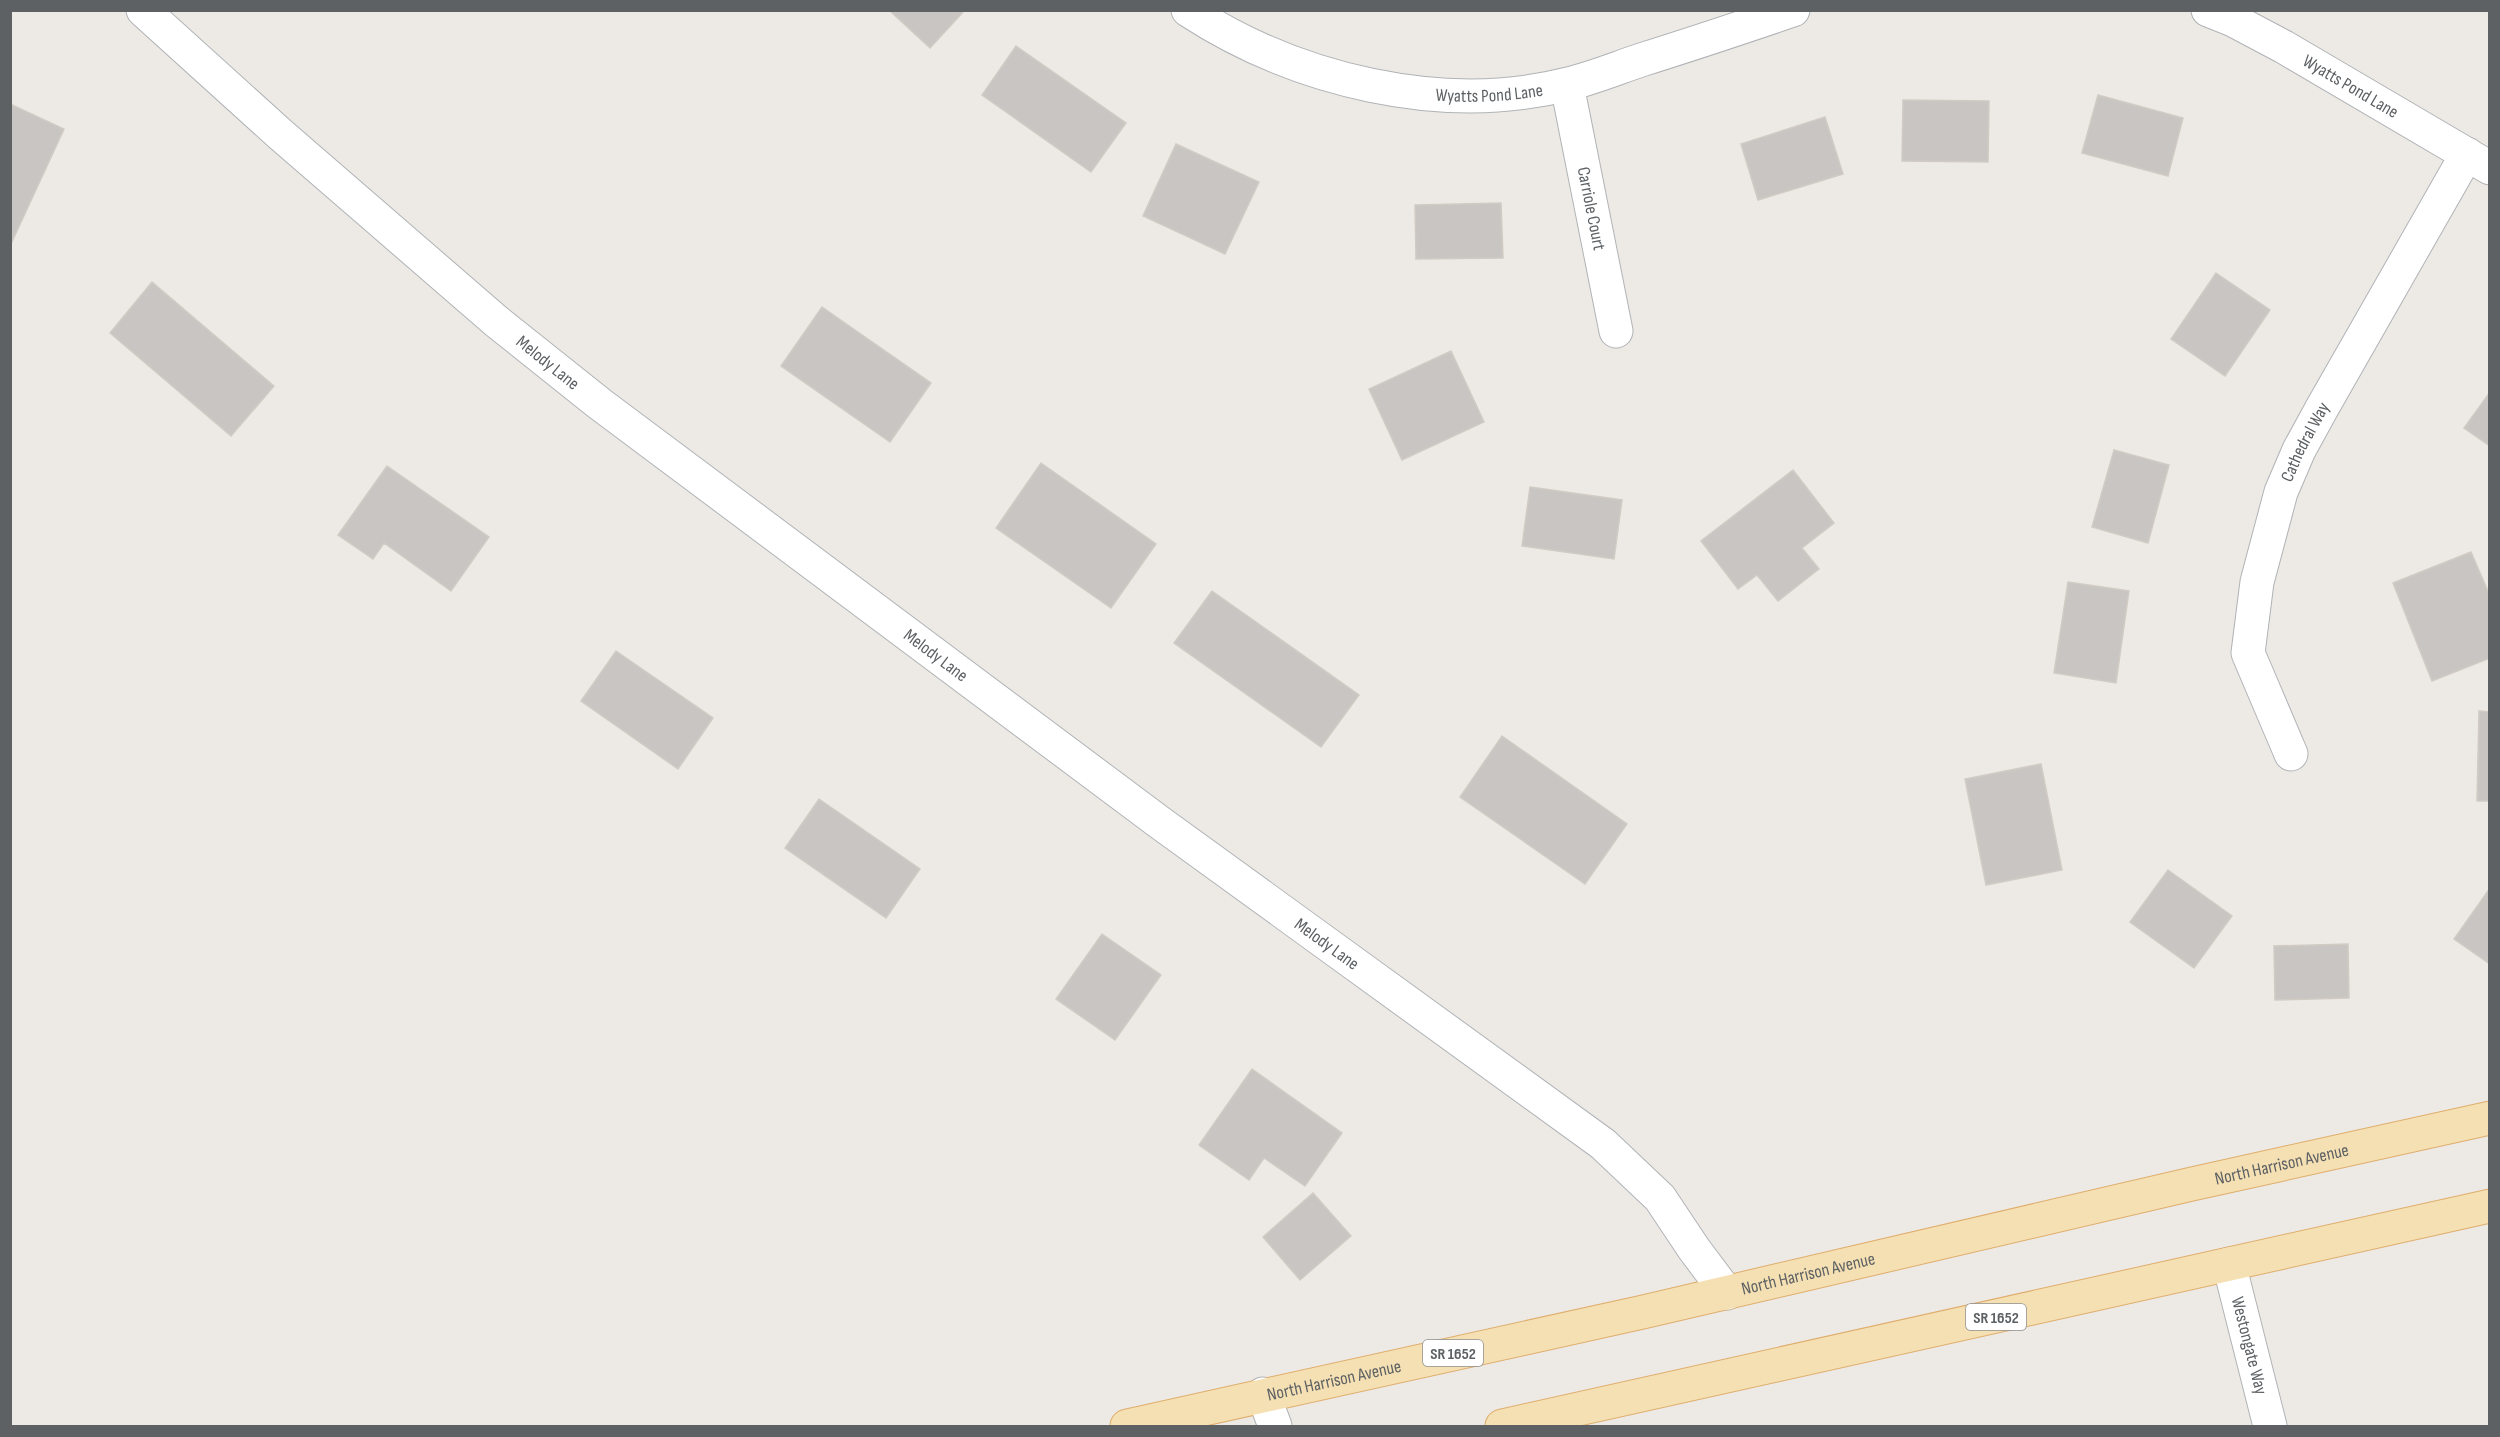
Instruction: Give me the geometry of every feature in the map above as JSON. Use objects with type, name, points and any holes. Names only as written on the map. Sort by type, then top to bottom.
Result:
[{"type":"main road","name":"North Harrison Avenue","points":[[1127,1426],[1263,1394],[1727,1293],[2192,1184],[2490,1118]]},
{"type":"main road","name":"SR 1652","points":[[1502,1426],[2490,1206]]},
{"type":"street","name":"Melody Lane","points":[[143,10],[280,134],[496,321],[600,404],[1159,822],[1603,1144],[1660,1198],[1727,1293]]},
{"type":"street","name":"Wyatts Pond Lane","points":[[1188,10],[1221,32],[1278,58],[1339,78],[1391,89],[1455,95],[1512,94],[1567,85],[1793,10]]},
{"type":"street","name":"Wyatts Pond Lane","points":[[2208,10],[2233,20],[2284,47],[2478,161]]},
{"type":"street","name":"Carriole Court","points":[[1567,85],[1616,331]]},
{"type":"street","name":"Cathedral Way","points":[[2291,754],[2248,653],[2257,582],[2281,492],[2299,450],[2322,408],[2478,161]]},
{"type":"street","name":"Westongate Way","points":[[2229,1264],[2270,1426]]},
{"type":"street","points":[[1263,1394],[1275,1426]]},
{"type":"building","points":[[889,10],[965,10],[930,48]]},
{"type":"building","points":[[1016,46],[1126,123],[1091,172],[982,95]]},
{"type":"building","points":[[2098,95],[2183,118],[2168,176],[2082,153]]},
{"type":"building","points":[[1903,100],[1989,101],[1988,162],[1902,161]]},
{"type":"building","points":[[10,104],[64,129],[10,246]]},
{"type":"building","points":[[1825,117],[1843,174],[1758,200],[1741,144]]},
{"type":"building","points":[[1176,144],[1259,182],[1225,254],[1143,216]]},
{"type":"building","points":[[1501,203],[1503,258],[1416,259],[1415,205]]},
{"type":"building","points":[[2216,273],[2270,310],[2225,376],[2171,339]]},
{"type":"building","points":[[152,282],[274,386],[231,436],[110,333]]},
{"type":"building","points":[[822,307],[931,383],[890,442],[781,366]]},
{"type":"building","points":[[1451,351],[1484,422],[1402,460],[1369,389]]},
{"type":"building","points":[[2490,392],[2490,446],[2464,428]]},
{"type":"building","points":[[2114,450],[2169,465],[2148,543],[2092,527]]},
{"type":"building","points":[[1041,463],[1156,544],[1111,608],[996,528]]},
{"type":"building","points":[[387,466],[489,537],[451,591],[384,543],[373,559],[338,535]]},
{"type":"building","points":[[1793,470],[1834,523],[1802,548],[1819,569],[1778,601],[1757,575],[1738,589],[1701,541]]},
{"type":"building","points":[[1530,487],[1622,500],[1614,559],[1522,546]]},
{"type":"building","points":[[2471,552],[2490,596],[2490,658],[2432,681],[2393,583]]},
{"type":"building","points":[[2068,582],[2129,591],[2116,683],[2054,673]]},
{"type":"building","points":[[1212,591],[1359,695],[1321,747],[1174,643]]},
{"type":"building","points":[[616,651],[713,718],[678,769],[581,701]]},
{"type":"building","points":[[2479,711],[2490,712],[2490,801],[2477,801]]},
{"type":"building","points":[[1502,736],[1627,824],[1585,884],[1460,797]]},
{"type":"building","points":[[2041,764],[2062,870],[1986,885],[1965,779]]},
{"type":"building","points":[[819,799],[920,869],[886,918],[785,848]]},
{"type":"building","points":[[2168,870],[2232,916],[2194,968],[2130,922]]},
{"type":"building","points":[[2490,888],[2490,964],[2454,939]]},
{"type":"building","points":[[1102,934],[1161,975],[1115,1040],[1056,999]]},
{"type":"building","points":[[2348,944],[2349,998],[2275,1000],[2274,946]]},
{"type":"building","points":[[1252,1069],[1342,1133],[1305,1186],[1264,1158],[1249,1180],[1199,1145]]},
{"type":"building","points":[[1313,1193],[1351,1236],[1300,1280],[1263,1237]]}]
